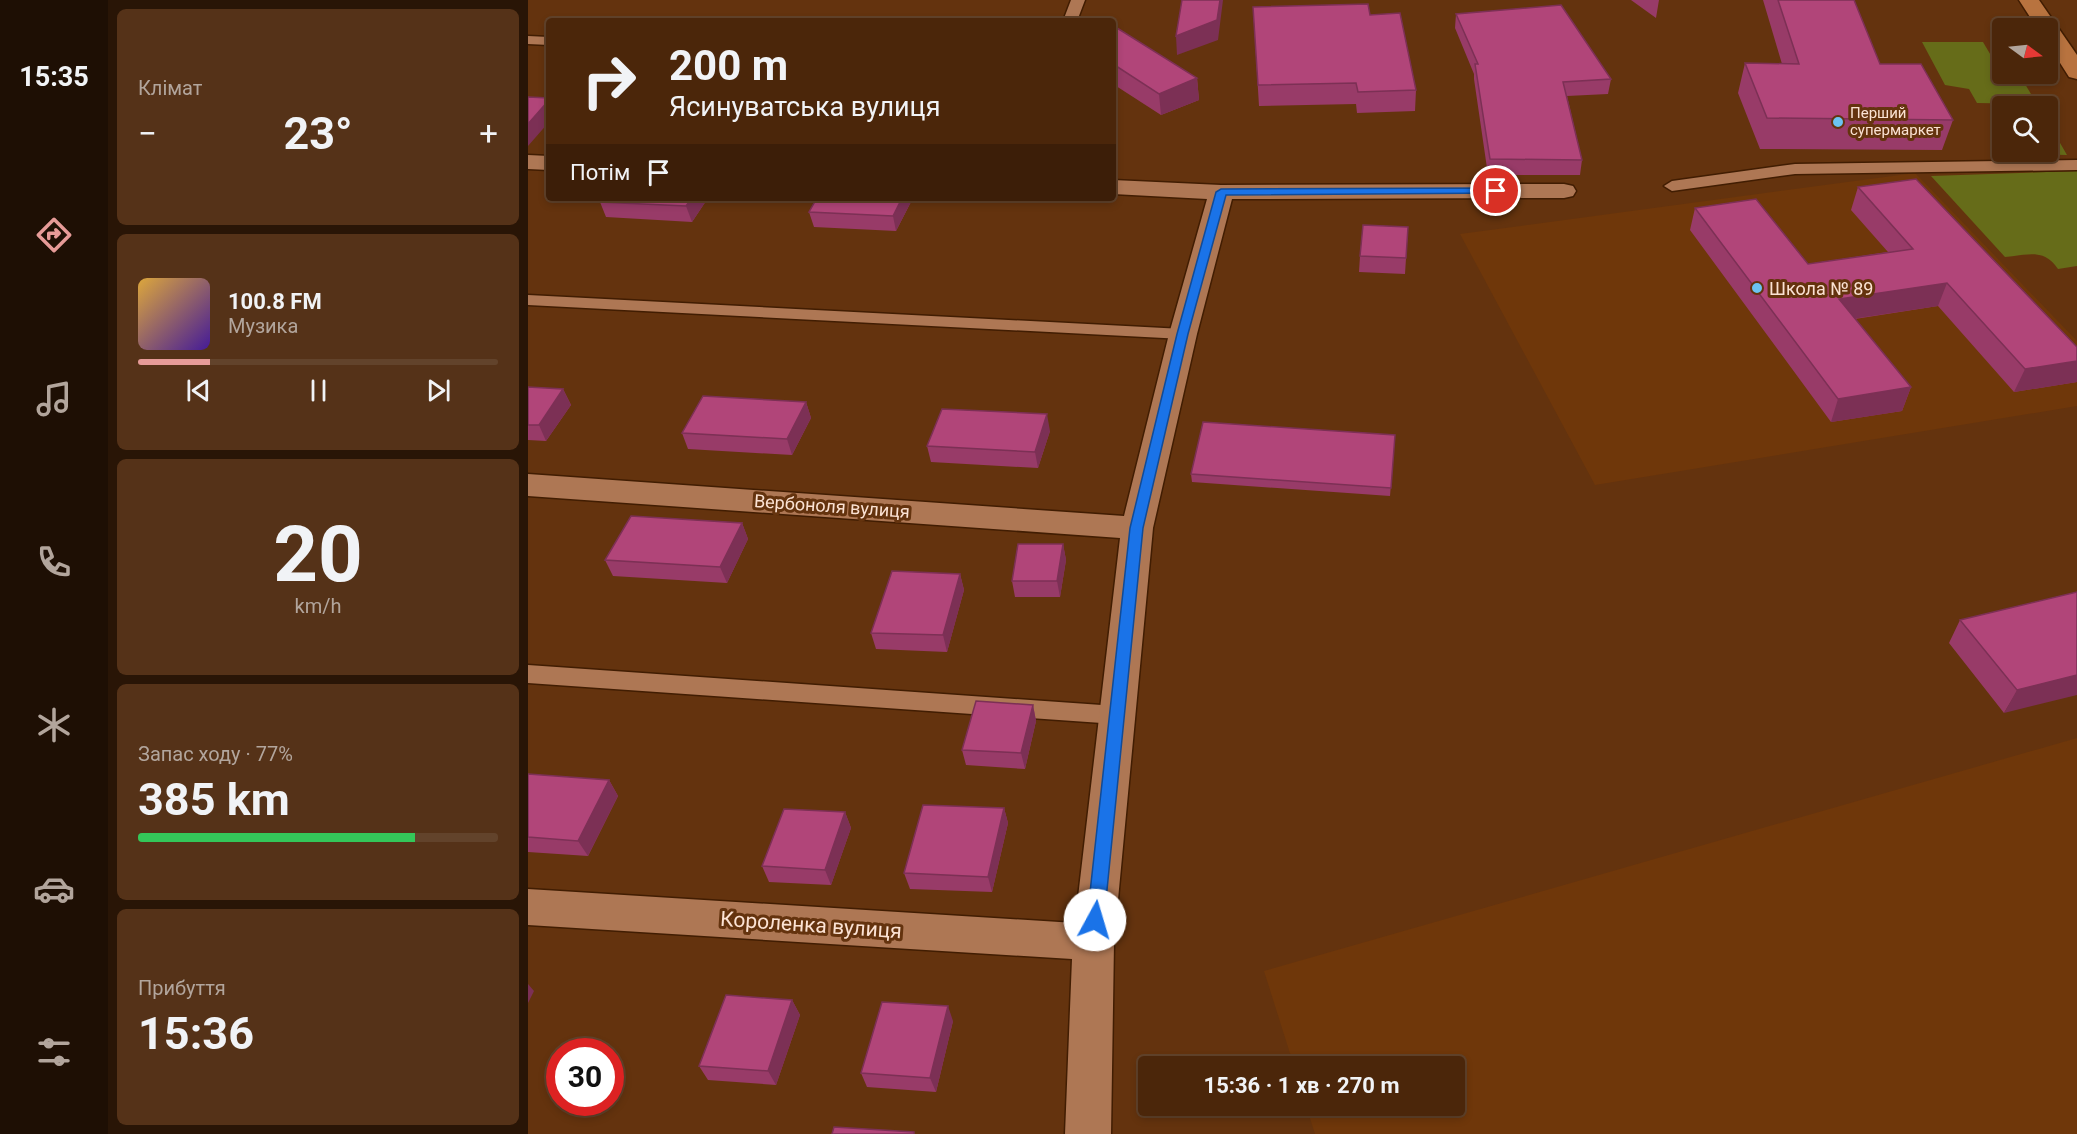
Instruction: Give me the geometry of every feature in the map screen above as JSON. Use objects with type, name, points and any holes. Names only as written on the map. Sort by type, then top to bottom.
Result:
[{"type":"main road","points":[[2029,0],[2077,72]]},
{"type":"street","points":[[528,162],[546,163]]},
{"type":"street","points":[[1116,187],[1221,192],[1564,191]]},
{"type":"street","points":[[1088,1134],[1093,942],[1137,528],[1183,334],[1221,192]]},
{"type":"street","name":"Вербоноля вулиця","points":[[528,485],[1137,528]]},
{"type":"street","name":"Короленка вулиця","points":[[528,908],[1093,942]]},
{"type":"lane","points":[[1071,18],[1078,0]]},
{"type":"lane","points":[[528,40],[546,41]]},
{"type":"lane","points":[[1672,186],[1795,169],[2077,165]]},
{"type":"lane","points":[[528,300],[1183,334]]},
{"type":"lane","points":[[528,674],[1116,715]]},
{"type":"shaded area","name":"Школа № 89","points":[[1915,173],[2077,341],[2077,406],[1595,485],[1460,234]]},
{"type":"shaded area","points":[[2077,738],[2077,1134],[1315,1134],[1309,1116],[1465,1116],[1465,1056],[1291,1056],[1264,971]]},
{"type":"green space","points":[[1922,42],[1983,42],[1992,57],[1992,84],[2025,84],[2032,96],[1992,96],[1992,103],[1977,103],[1969,89],[1945,85]]},
{"type":"green space","points":[[2058,139],[2067,155],[2058,155]]},
{"type":"green space","points":[[2077,171],[2077,266],[2058,269],[2053,262],[2041,255],[2005,257],[1931,176]]},
{"type":"building","points":[[1182,0],[1220,0],[1217,20],[1176,36]]},
{"type":"building","points":[[1778,0],[1854,0],[1880,64],[1921,64],[1953,120],[1767,118],[1745,63],[1799,64]]},
{"type":"building","points":[[1368,4],[1370,15],[1400,13],[1416,90],[1358,92],[1356,83],[1258,85],[1253,7]]},
{"type":"building","points":[[1561,5],[1611,79],[1563,82],[1582,160],[1490,159],[1475,64],[1478,64],[1456,14]]},
{"type":"building","points":[[1116,28],[1197,78],[1159,94],[1116,66]]},
{"type":"building","points":[[528,97],[546,98],[546,103],[528,124]]},
{"type":"building","points":[[1916,179],[2077,347],[2077,361],[2025,369],[1947,283],[1839,299],[1911,387],[1838,399],[1695,208],[1756,199],[1808,264],[1913,249],[1858,187]]},
{"type":"building","points":[[601,201],[690,201],[686,206]]},
{"type":"building","points":[[815,201],[900,201],[893,216],[809,212]]},
{"type":"building","points":[[1363,225],[1408,227],[1406,258],[1360,256]]},
{"type":"building","points":[[528,387],[563,389],[539,425],[528,425]]},
{"type":"building","points":[[703,396],[806,402],[787,439],[682,433]]},
{"type":"building","points":[[942,409],[1047,414],[1035,452],[927,446]]},
{"type":"building","points":[[1203,422],[1395,435],[1391,488],[1191,474]]},
{"type":"building","points":[[631,516],[742,523],[720,567],[605,560]]},
{"type":"building","points":[[1018,544],[1063,544],[1057,581],[1012,581]]},
{"type":"building","points":[[892,571],[960,574],[943,635],[871,633]]},
{"type":"building","points":[[2077,592],[2077,675],[2017,690],[1960,620]]},
{"type":"building","points":[[976,701],[1033,705],[1021,753],[962,750]]},
{"type":"building","points":[[528,774],[609,780],[578,841],[528,837]]},
{"type":"building","points":[[923,805],[1004,808],[988,877],[904,873]]},
{"type":"building","points":[[784,809],[845,812],[825,870],[762,866]]},
{"type":"building","points":[[726,995],[792,1000],[768,1071],[699,1066]]},
{"type":"building","points":[[882,1002],[948,1006],[930,1078],[861,1073]]},
{"type":"building","points":[[834,1127],[914,1132],[914,1134],[832,1134]]},
{"type":"place","name":"Перший супермаркет","points":[[1838,122]]},
{"type":"place","name":"Школа № 89","points":[[1757,288]]},
{"type":"route","points":[[1095,920],[1137,528],[1183,334],[1221,192],[1496,191]]}]
